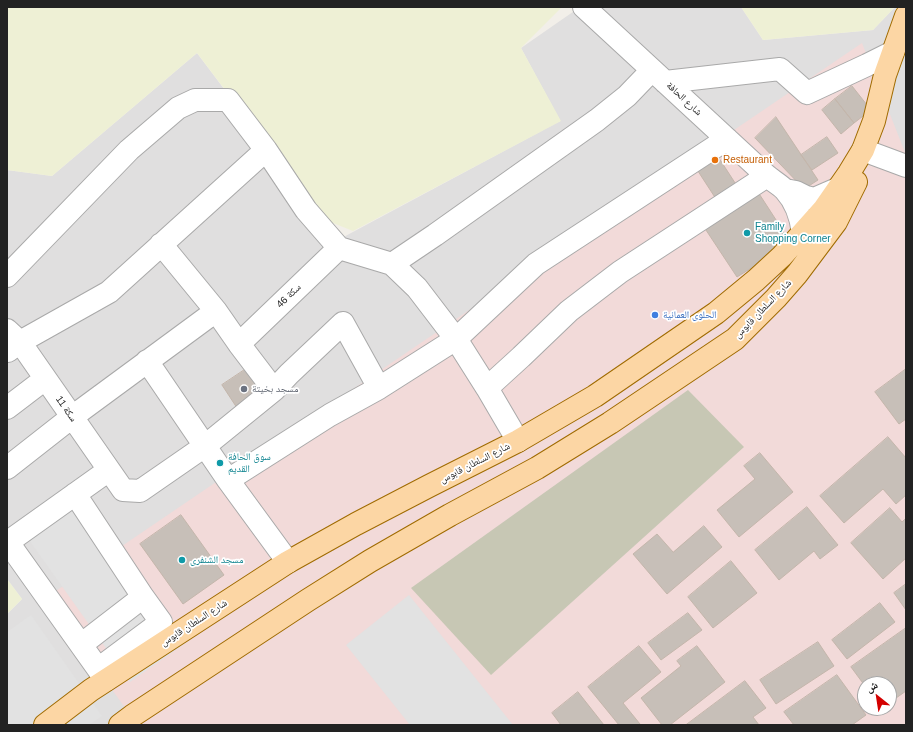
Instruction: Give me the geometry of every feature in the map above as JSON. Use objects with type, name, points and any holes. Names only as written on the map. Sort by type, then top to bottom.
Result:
[{"type":"main road","name":"شارع السلطان قابوس","points":[[45,725],[91,690],[102,675],[288,562],[356,524],[518,441],[595,396],[716,313],[782,256],[824,209],[849,173],[863,150],[874,121],[885,75],[906,16]]},
{"type":"main road","name":"شارع السلطان قابوس","points":[[120,725],[308,600],[370,561],[450,515],[537,468],[610,423],[735,339],[776,298],[797,274],[836,222],[858,178],[863,150]]},
{"type":"street","name":"شارع الحافة","points":[[584,7],[767,176],[785,190],[796,206],[803,232]]},
{"type":"street","points":[[392,264],[597,120],[627,96],[659,76],[780,69],[807,93],[867,66],[893,52]]},
{"type":"street","points":[[7,276],[129,150],[178,108],[195,100],[228,100],[266,150],[306,210],[339,248],[392,264],[417,288],[456,339],[518,441]]},
{"type":"street","points":[[228,480],[330,415],[379,388],[456,339],[536,264],[727,139]]},
{"type":"street","points":[[11,341],[109,292],[266,150]]},
{"type":"street","points":[[863,150],[906,166]]},
{"type":"street","points":[[487,388],[522,357],[569,311],[615,276],[767,176]]},
{"type":"street","name":"شارع الحافة","points":[[785,190],[796,192],[814,199],[837,189]]},
{"type":"street","points":[[161,244],[216,311],[274,390]]},
{"type":"street","name":"سكة 46","points":[[239,344],[339,248]]},
{"type":"street","points":[[7,468],[72,417],[216,311]]},
{"type":"street","points":[[204,446],[274,390],[342,323],[379,388]]},
{"type":"street","name":"سكة 11","points":[[11,341],[45,379],[123,490],[140,491],[204,446]]},
{"type":"street","points":[[147,361],[204,446],[288,562]]},
{"type":"street","points":[[7,408],[45,379]]},
{"type":"street","points":[[75,494],[161,622],[102,675],[82,644],[7,542],[75,494],[109,470]]},
{"type":"street","points":[[82,644],[143,597]]},
{"type":"shaded area","points":[[7,7],[562,7],[521,48],[561,121],[353,231],[323,219],[197,53],[52,176],[7,170]]},
{"type":"shaded area","points":[[580,7],[741,7],[763,40],[873,30],[895,7],[906,7],[906,725],[7,725],[7,614],[22,599],[7,579],[7,170],[52,176],[197,53],[338,240],[560,121],[521,48]]},
{"type":"shaded area","points":[[741,7],[895,7],[873,30],[763,40]]},
{"type":"shaded area","points":[[862,43],[906,155],[906,725],[137,725],[47,597]]},
{"type":"shaded area","points":[[688,390],[744,447],[491,675],[411,588]]},
{"type":"shaded area","points":[[87,500],[187,642],[130,682],[29,540]]},
{"type":"shaded area","points":[[7,579],[22,599],[7,614]]},
{"type":"shaded area","points":[[409,595],[513,725],[410,725],[346,645]]},
{"type":"shaded area","points":[[31,615],[102,716],[89,725],[7,725],[7,632]]},
{"type":"building","points":[[852,86],[871,110],[854,123],[835,99]]},
{"type":"building","points":[[835,99],[854,123],[841,134],[822,110]]},
{"type":"building","points":[[776,117],[818,180],[804,189],[755,138]]},
{"type":"building","points":[[827,137],[838,153],[812,170],[801,155]]},
{"type":"building","points":[[715,152],[739,189],[718,202],[694,165]]},
{"type":"building","name":"Family Shopping Corner","points":[[756,189],[791,243],[737,277],[702,224]]},
{"type":"building","name":"مسجد بخيتة","points":[[249,367],[266,392],[239,411],[222,385]]},
{"type":"building","points":[[906,369],[906,419],[899,424],[875,392]]},
{"type":"building","points":[[888,437],[906,458],[906,495],[896,504],[883,489],[844,523],[820,496]]},
{"type":"building","points":[[760,453],[793,492],[739,537],[717,510],[755,479],[744,466]]},
{"type":"building","points":[[807,507],[838,545],[820,559],[814,551],[779,580],[755,550]]},
{"type":"building","points":[[890,508],[902,522],[906,518],[906,558],[883,579],[851,543]]},
{"type":"building","name":"مسجد الشنفرى","points":[[181,515],[224,575],[183,604],[140,544]]},
{"type":"building","points":[[704,526],[722,547],[667,594],[633,554],[657,534],[673,552]]},
{"type":"building","points":[[731,561],[757,593],[713,628],[688,597]]},
{"type":"building","points":[[906,584],[906,610],[894,593]]},
{"type":"building","points":[[880,603],[895,622],[847,659],[832,640]]},
{"type":"building","points":[[688,613],[702,630],[661,660],[648,643]]},
{"type":"building","points":[[906,628],[906,691],[897,697],[897,676],[858,676],[851,667]]},
{"type":"building","points":[[818,642],[834,666],[776,704],[760,680]]},
{"type":"building","points":[[639,646],[661,672],[623,703],[640,724],[619,725],[588,687]]},
{"type":"building","points":[[697,646],[725,682],[670,725],[662,725],[641,698],[681,666],[677,661]]},
{"type":"building","points":[[837,675],[857,703],[857,716],[865,716],[852,725],[794,725],[784,712]]},
{"type":"building","points":[[745,681],[766,708],[753,717],[759,725],[686,725]]},
{"type":"building","points":[[578,692],[604,725],[561,725],[552,713]]},
{"type":"place","name":"Restaurant","points":[[715,160]]},
{"type":"place","name":"Family Shopping Corner","points":[[747,233]]},
{"type":"place","name":"الحلوى العمانية","points":[[655,315]]},
{"type":"place","name":"مسجد بخيتة","points":[[244,389]]},
{"type":"place","name":"سوق الحافة القديم","points":[[220,463]]},
{"type":"place","name":"مسجد الشنفرى","points":[[182,560]]}]
